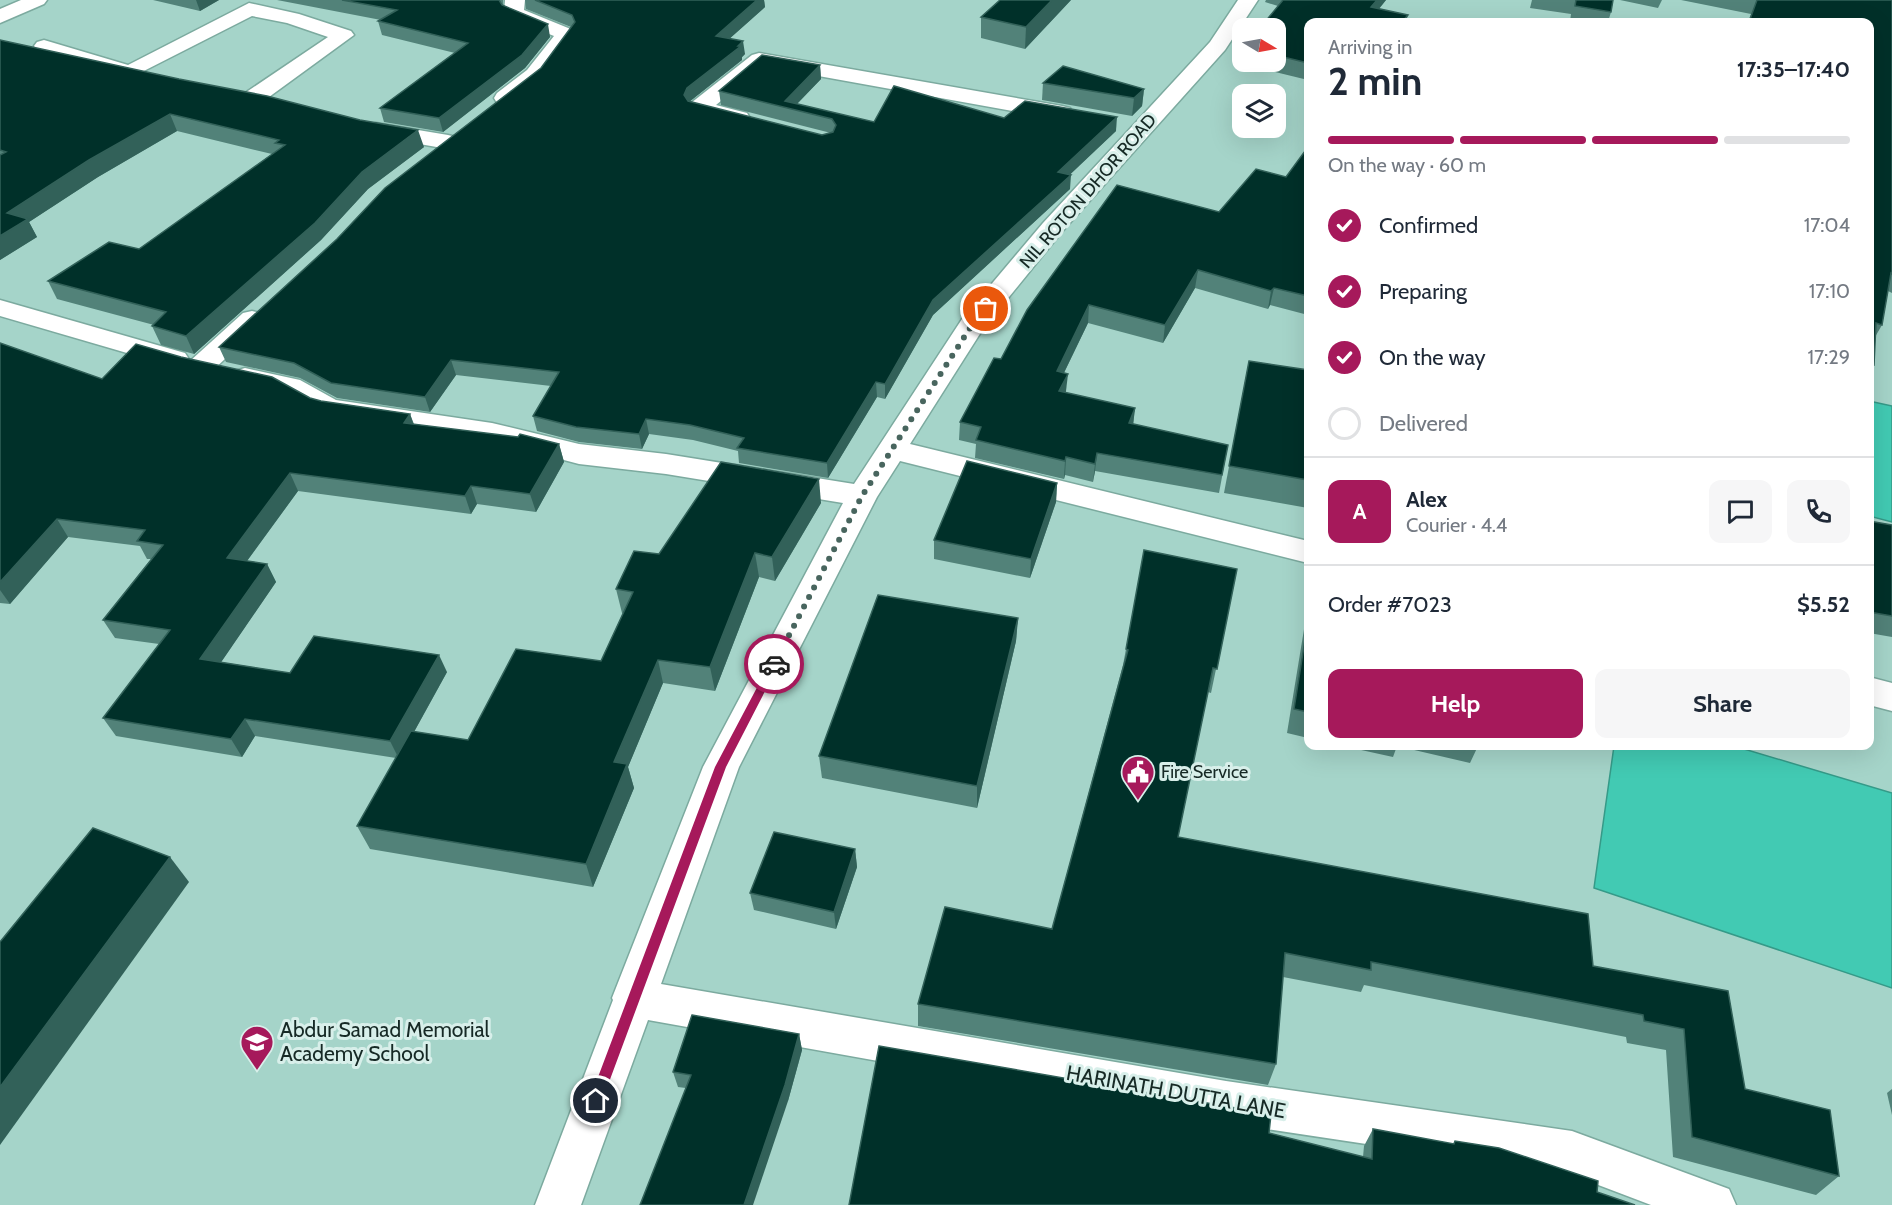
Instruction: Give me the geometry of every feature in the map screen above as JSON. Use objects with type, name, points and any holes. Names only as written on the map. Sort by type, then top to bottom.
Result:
[{"type":"street","points":[[0,17],[37,0]]},
{"type":"street","points":[[492,109],[535,75],[566,34],[514,13],[515,0]]},
{"type":"street","name":"NIL ROTON DHOR ROAD","points":[[558,1205],[633,998],[721,767],[862,496],[972,325],[1052,228],[1132,125],[1218,46],[1248,0]]},
{"type":"street","points":[[130,72],[249,9],[292,18],[344,35],[239,98],[279,105]]},
{"type":"street","points":[[44,46],[164,81]]},
{"type":"street","points":[[756,122],[699,108],[759,59],[1085,117]]},
{"type":"street","points":[[354,125],[457,135],[422,162]]},
{"type":"street","points":[[200,367],[270,303]]},
{"type":"street","points":[[0,308],[200,367],[290,386],[329,408],[492,432],[579,454],[666,464],[862,496]]},
{"type":"street","points":[[891,449],[1304,551]]},
{"type":"street","points":[[1874,692],[1892,697]]},
{"type":"street","name":"HARINATH DUTTA LANE","points":[[633,998],[1226,1102],[1572,1153],[1713,1205]]},
{"type":"shaded area","points":[[1874,402],[1892,406],[1892,522],[1874,517]]},
{"type":"shaded area","points":[[1613,750],[1747,750],[1892,793],[1892,988],[1594,888]]},
{"type":"building","points":[[342,0],[499,0],[502,5],[548,24],[522,55],[439,118],[380,108],[468,43],[378,21],[397,10]]},
{"type":"building","points":[[535,0],[757,0],[716,36],[743,41],[738,46],[741,46],[687,88],[684,95],[688,101],[822,135],[833,132],[836,125],[832,119],[719,91],[762,55],[820,65],[785,101],[874,122],[894,86],[1004,118],[1025,101],[1117,117],[1058,172],[1071,175],[933,300],[885,384],[876,382],[827,463],[737,448],[744,438],[690,425],[646,419],[639,434],[576,427],[533,416],[559,372],[451,360],[425,397],[331,383],[294,363],[219,347],[337,239],[385,188],[541,68],[575,22],[572,15]]},
{"type":"building","points":[[1000,0],[1052,0],[1026,27],[981,17]]},
{"type":"building","points":[[1283,0],[1377,0],[1371,7],[1408,15],[1405,18],[1304,18],[1304,62],[1286,58],[1286,18],[1268,18]]},
{"type":"building","points":[[1576,0],[1613,0],[1611,12],[1575,6]]},
{"type":"building","points":[[1757,0],[1892,0],[1892,274],[1882,325],[1876,323],[1874,365],[1874,18],[1750,18]]},
{"type":"building","points":[[0,40],[267,96],[360,120],[418,130],[362,172],[315,223],[186,336],[152,326],[166,312],[48,281],[109,242],[139,249],[285,145],[275,143],[279,140],[170,114],[89,160],[7,213],[28,219],[0,236],[0,155],[6,152],[0,150]]},
{"type":"building","points":[[1063,66],[1144,89],[1134,98],[1043,83]]},
{"type":"building","points":[[1304,152],[1304,295],[1274,288],[1271,291],[1198,270],[1165,325],[1089,305],[1057,371],[1068,374],[1059,391],[1135,408],[1129,423],[1228,445],[1222,475],[1097,453],[1095,464],[1066,457],[1065,461],[976,440],[981,427],[960,422],[994,358],[1001,359],[1027,310],[1117,185],[1219,212],[1256,169],[1286,177]]},
{"type":"building","points":[[0,343],[102,379],[136,344],[181,357],[272,377],[310,398],[321,401],[410,414],[404,423],[518,437],[520,434],[559,444],[530,494],[471,486],[465,496],[290,473],[227,558],[267,564],[200,659],[290,673],[314,636],[439,655],[390,741],[245,719],[231,739],[103,718],[170,630],[103,620],[163,545],[137,541],[145,530],[57,519],[0,582]]},
{"type":"building","points":[[1249,361],[1304,369],[1304,479],[1229,466]]},
{"type":"building","points":[[967,461],[1057,483],[1031,559],[934,540]]},
{"type":"building","points":[[721,462],[819,479],[772,557],[755,553],[710,667],[658,660],[614,762],[627,764],[586,864],[357,826],[411,731],[468,740],[516,649],[601,661],[633,592],[616,589],[634,551],[659,554]]},
{"type":"building","points":[[1874,522],[1892,525],[1892,616],[1874,613]]},
{"type":"building","points":[[1144,550],[1237,569],[1217,669],[1213,668],[1178,837],[1588,914],[1593,966],[1728,991],[1745,1089],[1830,1110],[1839,1176],[1692,1137],[1684,1029],[1644,1021],[1643,1015],[1371,962],[1371,970],[1285,953],[1276,1064],[918,1004],[945,907],[1052,929],[1128,650],[1126,649]]},
{"type":"building","points":[[878,595],[1018,618],[977,786],[819,756]]},
{"type":"building","points":[[1304,646],[1304,711],[1294,709]]},
{"type":"building","points":[[93,828],[170,857],[0,1087],[0,942]]},
{"type":"building","points":[[774,832],[855,849],[834,912],[750,893]]},
{"type":"building","points":[[692,1015],[799,1034],[785,1085],[744,1205],[640,1205],[691,1075],[673,1072]]},
{"type":"building","points":[[879,1046],[1271,1114],[1269,1133],[1372,1159],[1373,1129],[1454,1144],[1455,1141],[1499,1148],[1598,1181],[1597,1192],[1635,1205],[849,1205]]},
{"type":"way so far","points":[[774,664],[862,496],[972,325],[986,309]]},
{"type":"place","name":"Fire Service","points":[[1138,801]]},
{"type":"place","name":"Abdur Samad Memorial Academy School","points":[[257,1071]]},
{"type":"route","points":[[596,1101],[721,767],[774,664]]}]
